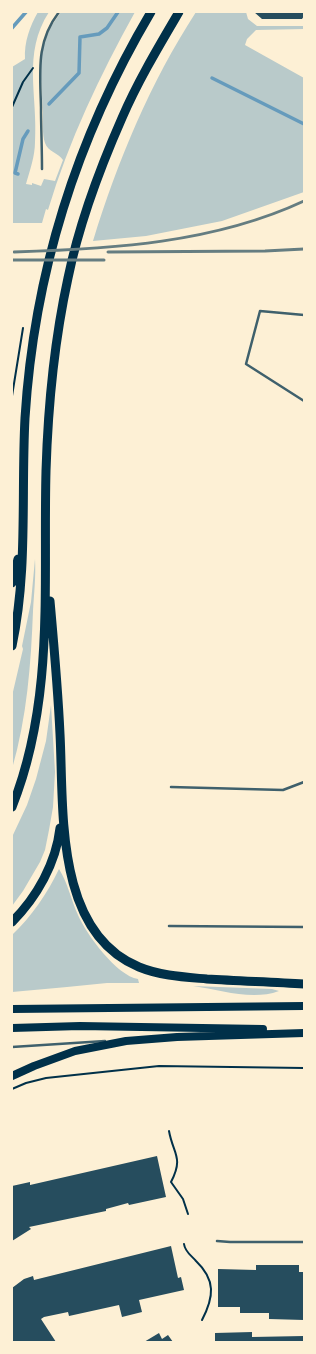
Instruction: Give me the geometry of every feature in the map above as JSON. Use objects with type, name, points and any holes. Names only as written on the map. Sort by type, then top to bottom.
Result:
[{"type":"highway","points":[[12,646],[20,583],[23,536],[25,426],[28,377],[44,276],[57,226],[78,164],[99,112],[129,50],[151,12]]},
{"type":"highway","points":[[12,807],[29,756],[39,702],[45,636],[46,472],[52,378],[58,331],[68,276],[100,172],[122,116],[150,62],[179,12]]},
{"type":"highway","points":[[12,583],[23,536]]},
{"type":"highway","points":[[46,548],[60,723],[62,806],[66,848],[73,879],[86,916],[105,944],[121,957],[138,967],[159,974],[208,979],[304,984]]},
{"type":"highway","points":[[12,922],[37,892],[50,866],[59,836],[62,806]]},
{"type":"main road","points":[[12,1009],[304,1006]]},
{"type":"main road","points":[[12,1028],[80,1026],[304,1030]]},
{"type":"main road","points":[[12,1076],[55,1057],[95,1046],[126,1041],[177,1037],[304,1033]]},
{"type":"lane","points":[[42,169],[39,63],[45,37],[54,18],[59,12]]},
{"type":"lane","points":[[304,315],[260,311],[246,364],[304,401]]},
{"type":"lane","points":[[171,787],[283,790],[304,782]]},
{"type":"lane","points":[[169,926],[304,928]]},
{"type":"lane","points":[[12,1047],[177,1037]]},
{"type":"lane","points":[[218,1241],[304,1242]]},
{"type":"path","points":[[12,107],[23,82],[31,69],[39,63]]},
{"type":"path","points":[[12,1089],[26,1083],[46,1078],[159,1066],[304,1068]]},
{"type":"path","points":[[169,1130],[171,1143],[178,1162],[177,1169],[171,1182],[183,1199],[188,1214]]},
{"type":"path","points":[[184,1244],[185,1250],[208,1273],[211,1293],[210,1302],[202,1320]]},
{"type":"shaded area","points":[[38,12],[49,12],[41,28],[33,59],[35,147],[26,184],[32,185],[32,183],[41,186],[44,179],[55,181],[63,160],[46,146],[43,136],[41,75],[42,56],[45,39],[50,28],[61,12],[135,12],[86,108],[56,184],[48,210],[46,209],[42,223],[12,223],[12,67],[25,59],[25,46],[28,34]]},
{"type":"shaded area","points":[[196,12],[246,12],[248,19],[257,26],[304,26],[304,29],[256,30],[247,39],[245,45],[304,78],[304,192],[222,221],[146,236],[93,241],[124,152],[150,94],[179,39]]},
{"type":"shaded area","points":[[35,559],[32,631],[25,710],[12,769],[12,696],[23,649],[22,646],[31,602]]},
{"type":"shaded area","points":[[51,705],[55,772],[53,807],[49,830],[45,850],[40,862],[23,891],[12,906],[12,837],[27,805],[36,779],[46,741]]},
{"type":"shaded area","points":[[59,869],[65,880],[78,915],[95,943],[112,962],[130,976],[138,979],[139,983],[107,983],[12,992],[12,935],[38,904]]},
{"type":"shaded area","points":[[193,986],[272,989],[279,991],[269,994],[247,995]]},
{"type":"building","points":[[254,12],[304,12],[304,16],[302,19],[262,19]]},
{"type":"building","points":[[157,1156],[166,1197],[129,1205],[128,1203],[106,1209],[106,1211],[29,1227],[31,1229],[12,1241],[12,1186],[30,1182],[30,1185]]},
{"type":"building","points":[[171,1246],[178,1278],[181,1277],[184,1290],[139,1300],[142,1312],[122,1317],[119,1305],[69,1316],[68,1312],[44,1317],[41,1319],[56,1342],[12,1342],[12,1288],[24,1279],[33,1276],[34,1280]]},
{"type":"building","points":[[256,1265],[299,1265],[299,1272],[304,1272],[304,1320],[269,1319],[269,1313],[240,1313],[240,1307],[218,1307],[218,1269],[256,1270]]},
{"type":"building","points":[[252,1332],[252,1337],[304,1336],[304,1342],[215,1342],[215,1333]]},
{"type":"building","points":[[159,1333],[162,1339],[168,1335],[173,1342],[144,1342]]},
{"type":"waterway","points":[[12,28],[26,12]]},
{"type":"waterway","points":[[49,104],[79,73],[80,37],[99,34],[107,28],[118,12]]},
{"type":"waterway","points":[[212,78],[304,124]]},
{"type":"waterway","points":[[18,174],[15,173],[23,139],[28,131]]},
{"type":"railway","points":[[14,252],[125,246],[199,235],[270,215],[304,201]]},
{"type":"railway","points":[[108,252],[265,251],[304,249]]},
{"type":"railway","points":[[12,260],[104,260]]}]
